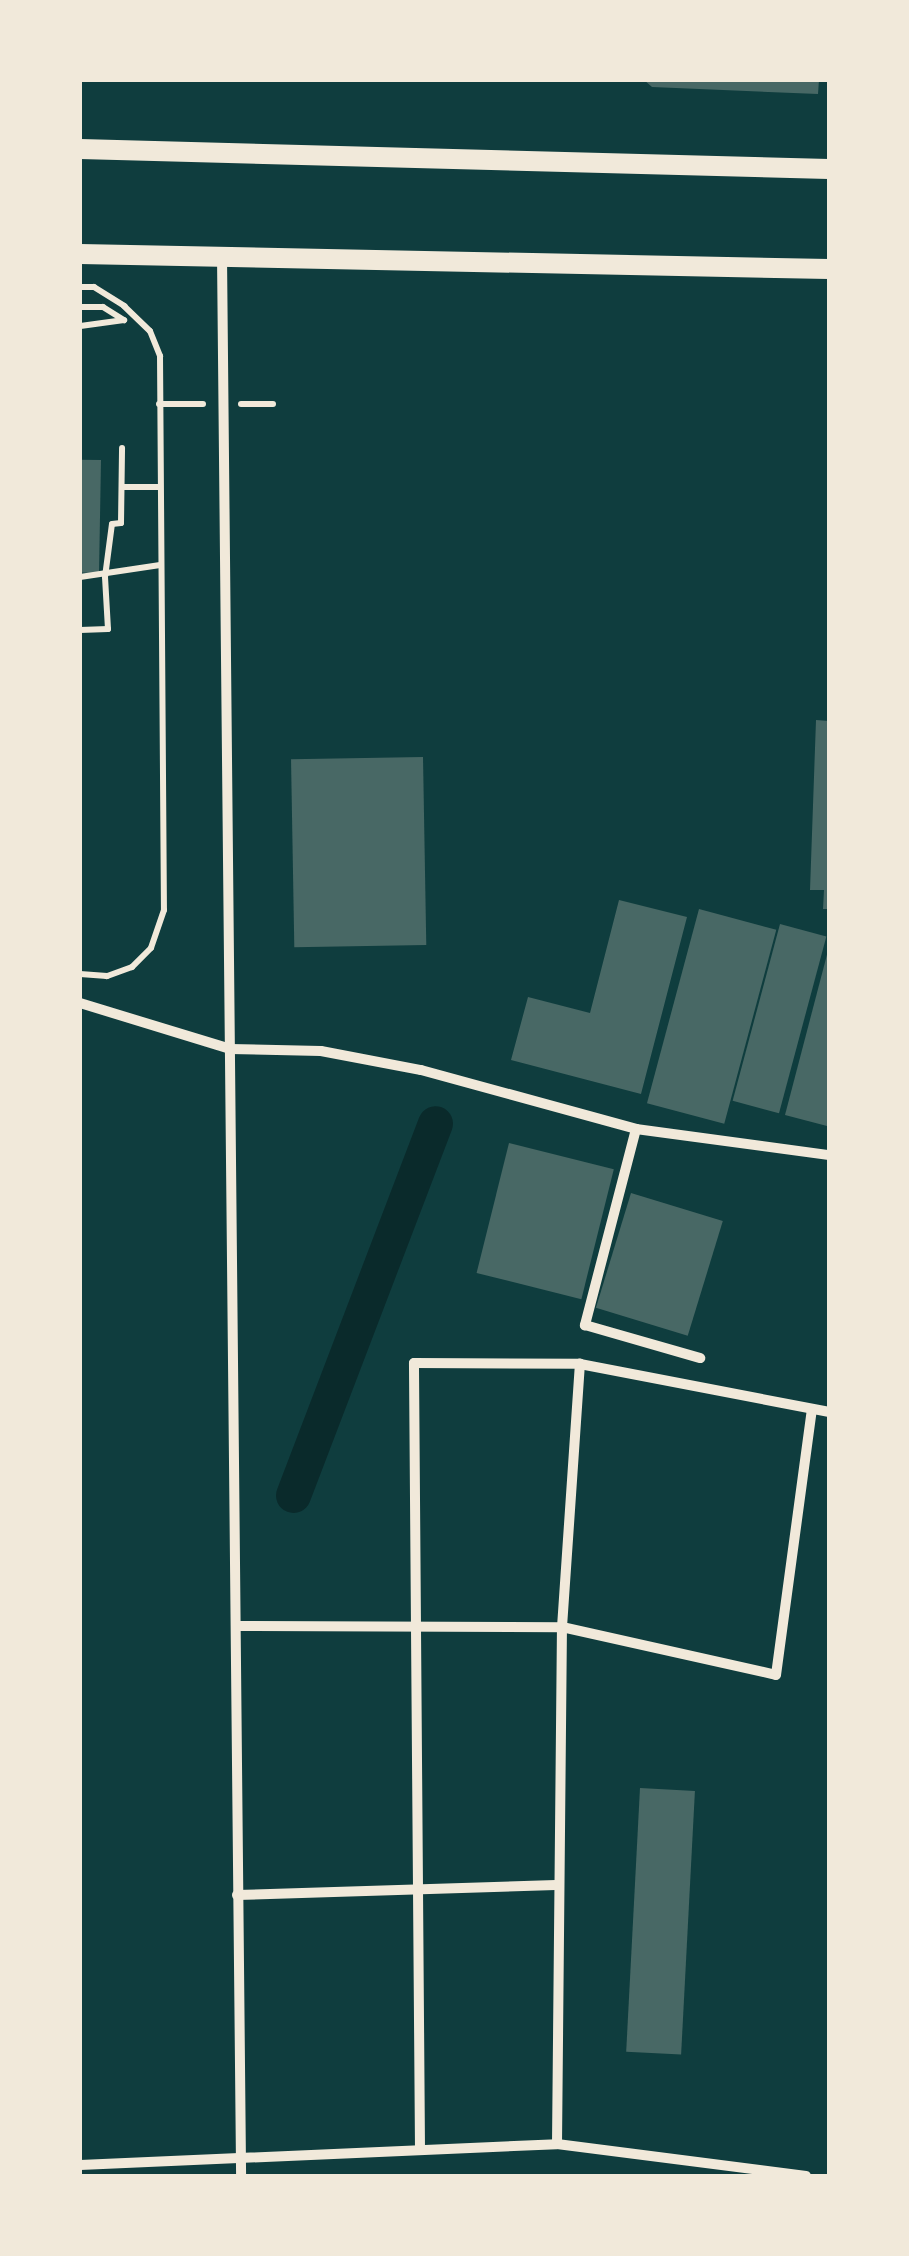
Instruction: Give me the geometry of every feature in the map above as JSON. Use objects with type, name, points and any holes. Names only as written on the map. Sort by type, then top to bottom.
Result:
[{"type":"main road","points":[[80,150],[829,169]]},
{"type":"main road","points":[[80,254],[829,269]]},
{"type":"street","points":[[222,255],[242,2176]]},
{"type":"street","points":[[80,1003],[230,1049],[321,1051],[421,1070],[636,1129],[829,1155]]},
{"type":"street","points":[[636,1129],[585,1325],[700,1358]]},
{"type":"street","points":[[420,2150],[414,1363],[580,1364],[829,1412]]},
{"type":"street","points":[[557,2144],[556,1885],[562,1627],[580,1364]]},
{"type":"street","points":[[238,1626],[562,1627],[776,1675],[812,1409]]},
{"type":"street","points":[[237,1895],[416,1886],[556,1885]]},
{"type":"street","points":[[80,2164],[557,2144],[806,2176]]},
{"type":"path","points":[[80,287],[94,287],[124,306],[150,332],[160,356],[162,923],[151,948],[132,967],[107,976],[80,974]]},
{"type":"path","points":[[80,307],[103,307],[124,320],[80,326]]},
{"type":"path","points":[[80,630],[108,629],[104,577],[112,524],[121,523],[122,448]]},
{"type":"path","points":[[122,487],[160,487]]},
{"type":"path","points":[[80,578],[160,565]]},
{"type":"building","points":[[644,80],[819,80],[818,94],[652,87]]},
{"type":"building","points":[[80,460],[101,460],[99,573],[80,573]]},
{"type":"building","points":[[816,720],[829,721],[829,909],[823,909],[824,890],[810,890]]},
{"type":"building","points":[[423,757],[426,945],[294,947],[291,759]]},
{"type":"building","points":[[619,900],[687,917],[641,1094],[511,1060],[528,997],[590,1013]]},
{"type":"building","points":[[699,909],[776,930],[724,1124],[647,1103]]},
{"type":"building","points":[[780,924],[826,936],[779,1113],[733,1101]]},
{"type":"building","points":[[829,947],[829,1118],[827,1126],[785,1115]]},
{"type":"building","points":[[509,1143],[614,1169],[581,1299],[477,1273]]},
{"type":"building","points":[[631,1193],[723,1221],[688,1336],[596,1308]]},
{"type":"building","points":[[640,1788],[695,1791],[681,2055],[626,2052]]},
{"type":"waterway","points":[[293,1495],[435,1123]]}]
